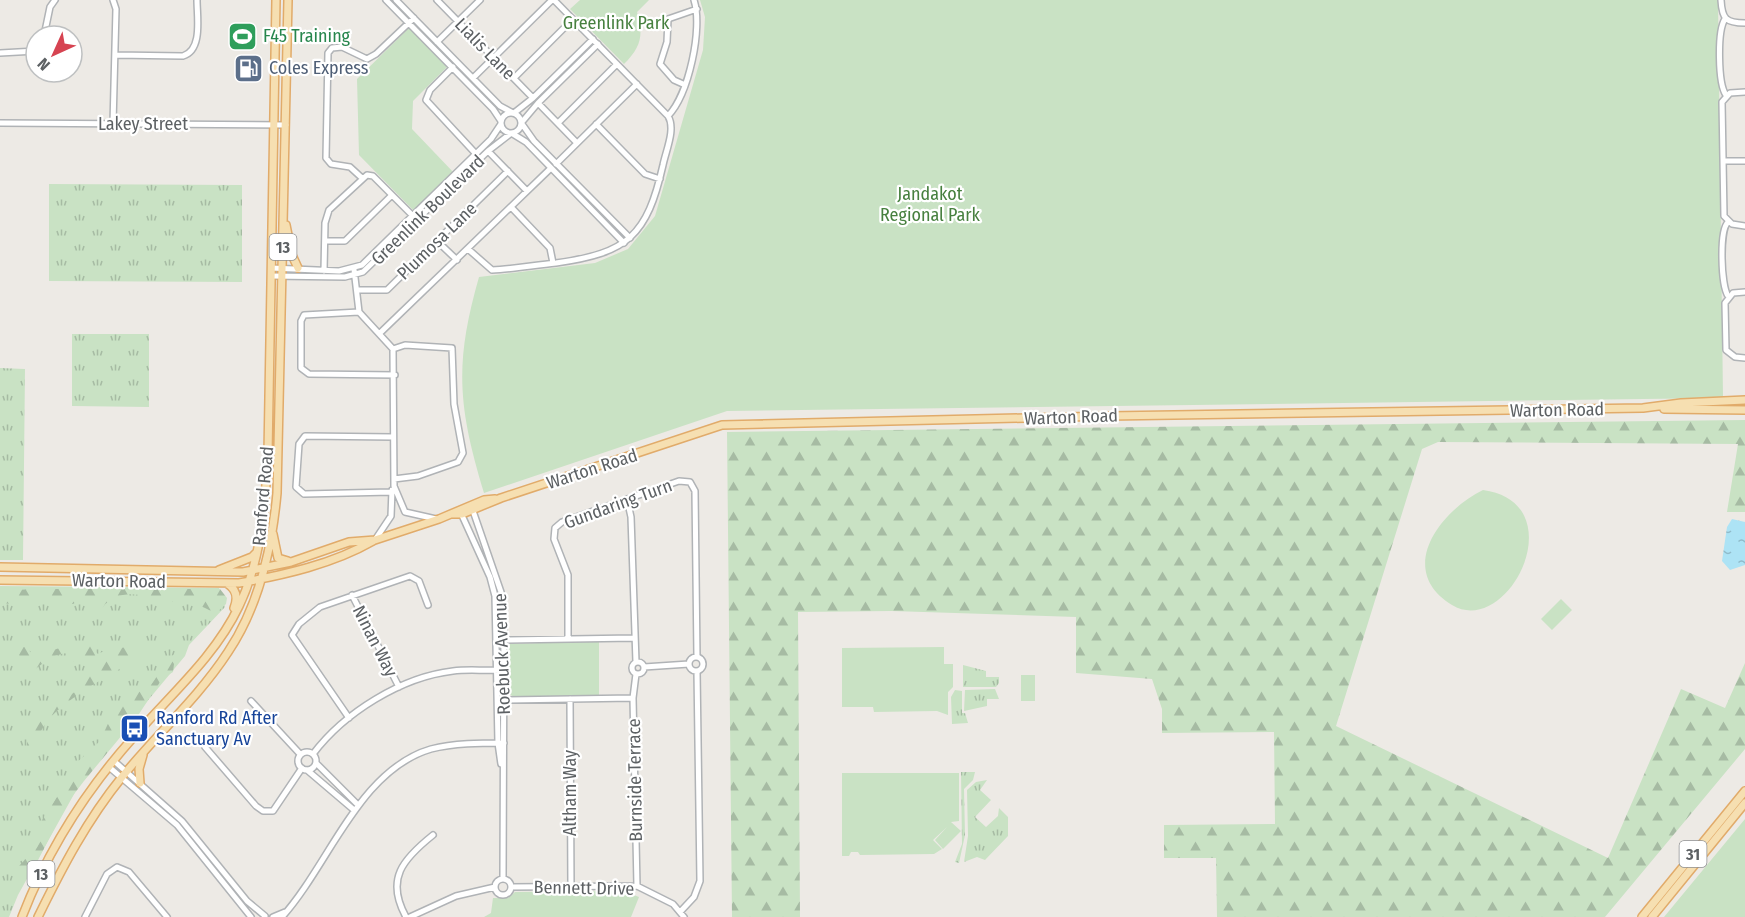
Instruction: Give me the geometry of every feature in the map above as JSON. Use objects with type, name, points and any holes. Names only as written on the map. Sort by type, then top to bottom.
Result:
[{"type":"main road","name":"Ranford Road","points":[[21,917],[63,832],[111,764],[206,656],[231,622],[249,581],[258,549],[268,454],[276,0]]},
{"type":"main road","name":"Ranford Road","points":[[38,917],[85,829],[124,774],[227,655],[247,617],[264,568],[273,532],[278,493],[288,0]]},
{"type":"main road","points":[[284,220],[292,255],[298,268]]},
{"type":"main road","name":"Warton Road","points":[[0,580],[227,583],[260,579],[353,552],[375,540],[722,425],[1072,421],[1652,407],[1745,400]]},
{"type":"main road","name":"Warton Road","points":[[1652,407],[1682,411],[1745,410]]},
{"type":"main road","points":[[268,454],[274,451],[276,423],[280,415]]},
{"type":"main road","points":[[273,532],[278,558],[291,562]]},
{"type":"main road","name":"Warton Road","points":[[0,567],[213,572],[252,570],[291,562],[349,542],[375,540]]},
{"type":"main road","points":[[213,572],[252,557],[258,549]]},
{"type":"main road","points":[[30,567],[30,580]]},
{"type":"main road","points":[[227,583],[234,589],[237,597],[231,622]]},
{"type":"main road","points":[[140,783],[140,762],[146,750]]},
{"type":"main road","name":"31","points":[[1642,917],[1745,791]]},
{"type":"main road","name":"31","points":[[1652,917],[1745,803]]},
{"type":"street","points":[[46,24],[50,7],[55,0]]},
{"type":"street","points":[[115,56],[183,56],[190,54],[196,46],[197,0]]},
{"type":"street","points":[[387,0],[411,20],[493,109],[504,130],[526,142],[630,238]]},
{"type":"street","points":[[396,0],[399,8]]},
{"type":"street","points":[[399,8],[406,0]]},
{"type":"street","name":"Lialis Lane","points":[[437,0],[577,143]]},
{"type":"street","points":[[437,42],[480,0]]},
{"type":"street","points":[[468,249],[492,270],[600,256],[624,243],[650,212],[671,129],[668,116],[553,0],[473,78]]},
{"type":"street","points":[[668,116],[677,104],[697,43],[697,9],[694,0]]},
{"type":"street","points":[[1721,0],[1725,19],[1732,23],[1745,23]]},
{"type":"street","points":[[113,124],[115,1]]},
{"type":"street","points":[[683,84],[675,80],[660,64],[667,42],[668,19],[697,9]]},
{"type":"street","points":[[514,78],[573,19]]},
{"type":"street","points":[[1725,19],[1720,27],[1720,41],[1721,87],[1726,96]]},
{"type":"street","points":[[411,20],[437,42],[500,106],[513,113],[553,166],[624,243]]},
{"type":"street","points":[[411,20],[376,54],[367,59],[337,46],[330,50],[327,59],[326,158],[331,164],[350,167],[364,176],[373,176],[415,218]]},
{"type":"street","name":"Greenlink Boulevard","points":[[415,218],[488,151],[520,130],[535,100],[593,39]]},
{"type":"street","name":"Greenlink Boulevard","points":[[271,272],[355,272],[371,266],[494,136],[507,114],[535,100],[598,44]]},
{"type":"street","points":[[0,53],[24,52]]},
{"type":"street","points":[[558,123],[617,64]]},
{"type":"street","points":[[453,67],[430,90],[426,100],[476,154]]},
{"type":"street","points":[[380,333],[637,84]]},
{"type":"street","points":[[1745,92],[1726,96],[1722,102],[1724,216],[1728,222],[1745,226]]},
{"type":"street","name":"Lakey Street","points":[[0,123],[286,124]]},
{"type":"street","points":[[596,124],[645,174],[660,179]]},
{"type":"street","points":[[488,151],[527,191]]},
{"type":"street","points":[[1723,161],[1745,161]]},
{"type":"street","name":"Plumosa Lane","points":[[357,290],[387,290],[508,171]]},
{"type":"street","points":[[324,273],[329,210],[364,176]]},
{"type":"street","points":[[325,241],[345,241],[392,195]]},
{"type":"street","points":[[511,207],[550,248],[554,263]]},
{"type":"street","points":[[1728,222],[1723,231],[1724,286],[1728,296]]},
{"type":"street","points":[[437,241],[457,260]]},
{"type":"street","name":"Greenlink Boulevard","points":[[283,272],[298,268],[324,273]]},
{"type":"street","points":[[355,272],[359,312],[393,349],[395,375],[394,482],[391,492],[391,516],[375,540]]},
{"type":"street","points":[[1745,292],[1735,292],[1728,296],[1725,303],[1726,350],[1735,357],[1745,358]]},
{"type":"street","points":[[359,312],[304,315],[301,321],[301,368],[309,374],[395,375]]},
{"type":"street","points":[[393,349],[408,344],[452,348],[454,404],[463,453],[458,462],[394,482]]},
{"type":"street","points":[[391,492],[304,494],[296,487],[299,444],[304,436],[393,438]]},
{"type":"street","name":"Gundaring Turn","points":[[568,639],[568,575],[554,539],[555,528],[562,522],[679,481],[690,482],[695,491],[697,657],[704,664],[697,671],[700,880],[694,897],[682,915]]},
{"type":"street","points":[[394,482],[405,512],[439,519]]},
{"type":"street","name":"Burnside Terrace","points":[[627,500],[631,517],[636,662],[632,667],[636,674],[633,698],[637,886]]},
{"type":"street","name":"Roebuck Avenue","points":[[472,508],[480,544],[504,614],[504,669],[501,700],[505,844],[503,879]]},
{"type":"street","name":"Roebuck Avenue","points":[[458,513],[480,544]]},
{"type":"street","points":[[349,718],[292,635],[304,620],[320,608],[410,576],[419,581],[428,605]]},
{"type":"street","name":"Roebuck Avenue","points":[[496,587],[497,670],[501,700]]},
{"type":"street","name":"Ninan Way","points":[[352,595],[399,687]]},
{"type":"street","points":[[497,640],[634,638]]},
{"type":"street","points":[[644,667],[689,664],[697,657]]},
{"type":"street","points":[[636,662],[640,662],[644,667]]},
{"type":"street","points":[[689,664],[692,670],[697,671]]},
{"type":"street","points":[[636,674],[642,673],[644,667]]},
{"type":"street","points":[[313,754],[323,741],[349,718],[399,687],[452,671],[504,669]]},
{"type":"street","points":[[501,700],[633,698]]},
{"type":"street","name":"Altham Way","points":[[570,699],[571,888]]},
{"type":"street","points":[[251,701],[300,754]]},
{"type":"street","points":[[282,917],[321,865],[354,810],[380,782],[416,755],[433,748],[501,743]]},
{"type":"street","points":[[205,747],[256,806],[263,811],[273,811],[304,769],[316,763]]},
{"type":"street","points":[[354,810],[304,769],[297,761],[300,754],[306,751],[313,754],[316,763],[358,805]]},
{"type":"street","points":[[111,764],[165,814],[235,891],[265,917]]},
{"type":"street","points":[[124,774],[140,783],[169,808],[202,845],[251,917]]},
{"type":"street","points":[[165,814],[169,808]]},
{"type":"street","points":[[408,917],[399,903],[396,887],[401,868],[412,852],[433,835]]},
{"type":"street","points":[[196,849],[202,845]]},
{"type":"street","points":[[85,917],[107,874],[114,868],[121,867],[129,872],[167,917]]},
{"type":"street","points":[[495,887],[496,882],[503,879]]},
{"type":"street","name":"Bennett Drive","points":[[503,879],[509,880],[512,887]]},
{"type":"street","name":"Bennett Drive","points":[[408,917],[456,896],[495,887],[499,894],[505,895],[512,887],[637,886],[673,904],[682,915]]},
{"type":"street","points":[[273,917],[289,910]]},
{"type":"green space","name":"Greenlink Park","points":[[580,0],[649,0],[637,12],[640,40],[624,64],[570,9]]},
{"type":"green space","name":"Jandakot Regional Park","points":[[700,0],[1718,0],[1723,398],[727,411],[484,493],[469,435],[462,385],[466,335],[479,277],[595,263],[628,249],[655,216],[703,50],[705,17]]},
{"type":"green space","points":[[409,28],[447,67],[413,101],[412,129],[455,174],[416,213],[359,155],[357,79]]},
{"type":"green space","points":[[49,184],[242,185],[242,282],[49,281]]},
{"type":"green space","points":[[72,334],[149,334],[149,407],[72,406]]},
{"type":"green space","points":[[0,368],[25,369],[23,560],[0,560]]},
{"type":"green space","points":[[1745,420],[1745,512],[1727,512],[1738,444],[1438,442],[1422,449],[1336,726],[1608,858],[1681,689],[1725,708],[1745,663],[1745,749],[1605,917],[1217,917],[1216,858],[1164,858],[1164,825],[1275,824],[1274,732],[1162,733],[1162,709],[1152,679],[1076,673],[1076,617],[892,611],[798,612],[800,917],[732,917],[727,432]]},
{"type":"green space","points":[[1483,490],[1511,500],[1525,518],[1529,541],[1523,565],[1511,587],[1494,603],[1473,610],[1452,605],[1435,591],[1427,575],[1425,559],[1430,542],[1439,526],[1452,512]]},
{"type":"green space","points":[[0,586],[219,588],[225,607],[189,645],[185,656],[83,778],[18,895],[9,917],[0,917]]},
{"type":"green space","points":[[0,589],[39,590],[40,598],[27,605],[0,603]]},
{"type":"green space","points":[[51,589],[220,589],[227,598],[226,604],[215,614],[197,605],[133,594],[116,597],[102,608],[90,598],[83,598],[73,604],[58,604],[51,595]]},
{"type":"green space","points":[[1561,599],[1572,610],[1552,630],[1541,619]]},
{"type":"green space","points":[[100,638],[101,641],[95,651],[98,654],[108,649],[139,646],[144,650],[141,657],[92,686],[57,711],[44,725],[31,761],[28,766],[25,765],[29,723],[82,687],[92,669],[91,664],[71,661],[65,653],[51,657],[34,670],[28,670],[19,655],[20,647],[26,647],[34,656],[66,646],[86,647]]},
{"type":"green space","points":[[599,641],[599,696],[514,697],[509,694],[506,651],[510,644]]},
{"type":"green space","points":[[944,647],[944,664],[953,664],[953,687],[948,692],[948,715],[937,711],[874,712],[873,707],[842,707],[842,648]]},
{"type":"green space","points":[[183,650],[174,664],[173,672],[162,679],[137,717],[68,802],[36,864],[21,880],[19,879],[19,866],[37,847],[40,840],[39,825],[64,786],[70,769],[100,741],[112,715],[134,690],[142,692],[148,688],[170,658]]},
{"type":"green space","points":[[963,665],[986,671],[986,677],[999,677],[999,683],[996,687],[963,687]]},
{"type":"green space","points":[[1021,675],[1035,675],[1035,701],[1021,701]]},
{"type":"green space","points":[[995,689],[999,699],[987,699],[987,706],[964,711],[965,690]]},
{"type":"green space","points":[[955,690],[962,691],[962,713],[965,713],[968,723],[952,724],[951,697]]},
{"type":"green space","points":[[961,772],[975,772],[973,780],[964,789],[965,835],[959,863],[955,862],[962,844]]},
{"type":"green space","points":[[842,773],[959,773],[959,821],[951,822],[961,831],[943,849],[935,840],[947,827],[933,840],[942,849],[934,854],[860,855],[858,852],[851,852],[849,856],[842,856]]},
{"type":"green space","points":[[987,780],[980,790],[991,800],[975,817],[986,827],[998,816],[999,808],[1008,817],[1008,836],[985,860],[977,857],[964,862],[968,836],[967,790],[976,782]]},
{"type":"green space","points":[[1745,819],[1745,917],[1664,917]]},
{"type":"green space","points":[[623,891],[639,897],[631,917],[484,917],[491,913],[493,898],[508,898],[515,892]]},
{"type":"water","points":[[1732,519],[1745,522],[1745,565],[1730,570],[1722,561],[1727,527]]},
{"type":"place","name":"F45 Training","points":[[242,36]]},
{"type":"place","name":"Coles Express","points":[[248,68]]},
{"type":"place","name":"Ranford Rd After Sanctuary Av","points":[[135,728]]}]
